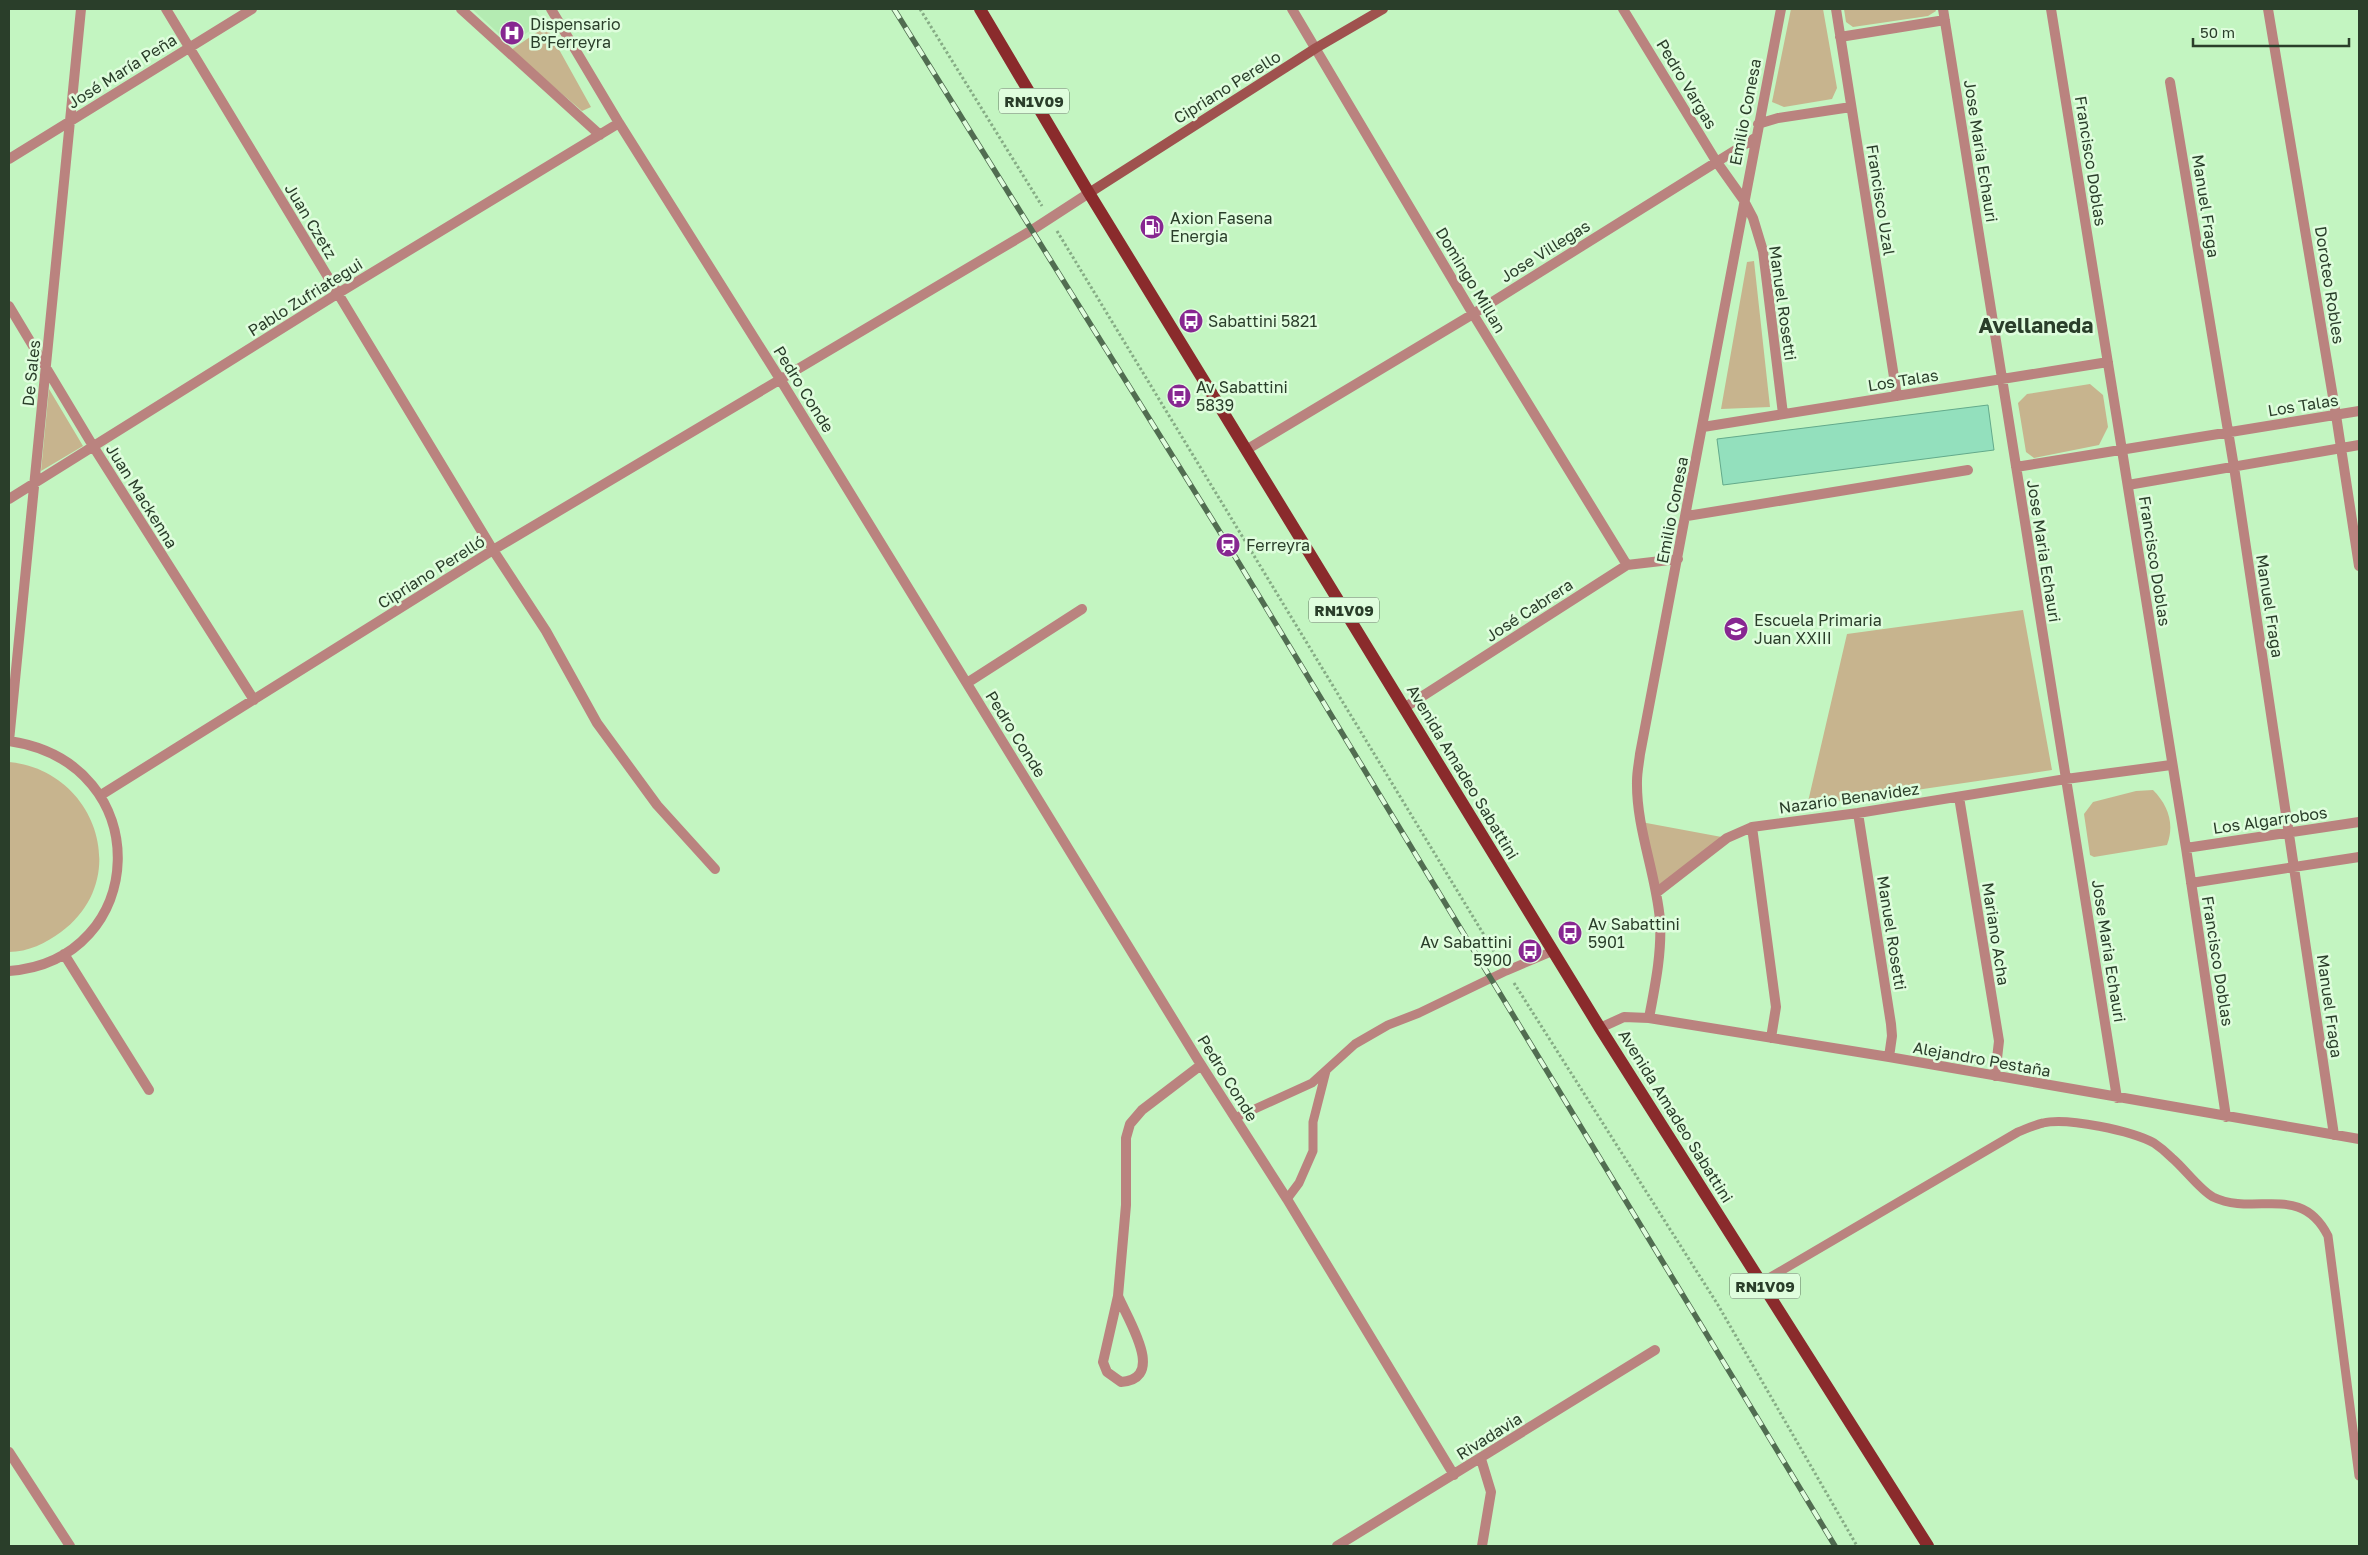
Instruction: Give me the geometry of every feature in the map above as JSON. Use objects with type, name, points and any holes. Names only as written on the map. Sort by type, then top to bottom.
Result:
[{"type":"main road","name":"Avenida Amadeo Sabattini","points":[[980,9],[1089,193],[1600,1028],[1928,1546]]},
{"type":"main road","name":"Cipriano Perello","points":[[1089,193],[1316,48],[1383,9]]},
{"type":"street","name":"De Sales","points":[[9,741],[81,9]]},
{"type":"street","name":"Juan Czetz","points":[[166,9],[493,550],[546,631],[597,723],[657,804],[715,869]]},
{"type":"street","name":"José María Peña","points":[[9,159],[189,46],[252,9]]},
{"type":"street","points":[[461,9],[600,135]]},
{"type":"street","name":"Pedro Conde","points":[[551,9],[619,123],[780,379],[1201,1065],[1287,1199],[1443,1460],[1454,1475]]},
{"type":"street","name":"Domingo Millan","points":[[1292,9],[1473,314],[1626,565]]},
{"type":"street","name":"Pedro Vargas","points":[[1623,9],[1716,161],[1743,199]]},
{"type":"street","name":"Emilio Conesa","points":[[1649,1018],[1660,957],[1660,920],[1640,813],[1637,781],[1640,754],[1687,516],[1743,199],[1781,9]]},
{"type":"street","name":"Francisco Uzal","points":[[1836,9],[1897,396]]},
{"type":"street","name":"Jose Maria Echauri","points":[[1943,9],[2117,1098]]},
{"type":"street","name":"Francisco Doblas","points":[[2051,9],[2171,765],[2186,848],[2226,1117]]},
{"type":"street","name":"Doroteo Robles","points":[[2268,9],[2336,415],[2359,566]]},
{"type":"street","points":[[1840,37],[1945,20]]},
{"type":"street","name":"Manuel Fraga","points":[[2170,82],[2229,433],[2334,1135]]},
{"type":"street","points":[[1758,124],[1778,118],[1851,107]]},
{"type":"street","name":"Pablo Zufriategui","points":[[9,499],[337,294],[619,123]]},
{"type":"street","name":"Jose Villegas","points":[[1246,450],[1473,314],[1755,138]]},
{"type":"street","name":"Cipriano Perelló","points":[[101,795],[493,550],[1089,193]]},
{"type":"street","name":"Manuel Rosetti","points":[[1743,199],[1753,218],[1763,251],[1783,414]]},
{"type":"street","name":"Juan Mackenna","points":[[9,306],[93,446],[254,700]]},
{"type":"street","name":"Los Talas","points":[[1703,427],[2108,362]]},
{"type":"street","name":"Los Talas","points":[[2016,467],[2359,411]]},
{"type":"street","points":[[2128,485],[2359,445]]},
{"type":"street","points":[[1687,516],[1968,470]]},
{"type":"street","name":"José Cabrera","points":[[1404,708],[1626,565],[1678,559]]},
{"type":"street","points":[[967,683],[1082,608]]},
{"type":"street","points":[[9,741],[31,744],[52,752],[71,763],[87,777],[101,795],[113,820],[118,848],[117,876],[109,903],[95,927],[75,947],[51,962],[34,968],[9,972]]},
{"type":"street","points":[[2066,780],[2171,765]]},
{"type":"street","name":"Nazario Benavidez","points":[[1656,894],[1727,838],[1752,827],[1858,813],[2066,780]]},
{"type":"street","name":"Mariano Acha","points":[[1958,796],[1999,1041],[1995,1076]]},
{"type":"street","name":"Manuel Rosetti","points":[[1858,813],[1891,1024],[1892,1036],[1889,1057]]},
{"type":"street","name":"Los Algarrobos","points":[[2186,848],[2359,822]]},
{"type":"street","points":[[1752,827],[1776,1007],[1770,1038]]},
{"type":"street","points":[[2191,883],[2359,857]]},
{"type":"street","points":[[64,954],[149,1090]]},
{"type":"street","name":"Alejandro Pestaña","points":[[1600,1028],[1624,1017],[1649,1018],[1889,1057],[2359,1140]]},
{"type":"street","points":[[1118,1296],[1143,1353],[1144,1365],[1140,1377],[1132,1382],[1121,1382],[1107,1372],[1103,1362],[1118,1296],[1126,1205],[1126,1138],[1130,1124],[1142,1110],[1201,1065]]},
{"type":"street","name":"Rivadavia","points":[[1337,1546],[1656,1350]]},
{"type":"street","points":[[9,1452],[70,1546]]},
{"type":"street","points":[[1481,1459],[1491,1492],[1482,1546]]},
{"type":"lane","points":[[1235,1118],[1312,1083],[1355,1044],[1388,1025],[1419,1013],[1506,971],[1553,951]]},
{"type":"lane","points":[[1287,1199],[1300,1183],[1313,1151],[1313,1122],[1326,1071]]},
{"type":"lane","points":[[1762,1282],[2018,1132],[2044,1123],[2075,1123],[2120,1131],[2154,1144],[2172,1158],[2212,1196],[2226,1201],[2278,1202],[2299,1207],[2320,1221],[2328,1236],[2359,1476]]},
{"type":"path","points":[[920,9],[1050,218],[1506,971],[1718,1305],[1857,1546]]},
{"type":"shaded area","name":"Dispensario B°Ferreyra","points":[[472,9],[535,9],[543,22],[510,44]]},
{"type":"shaded area","points":[[1791,9],[1823,9],[1837,88],[1832,99],[1784,107],[1772,102]]},
{"type":"shaded area","points":[[1844,9],[1935,9],[1936,11],[1928,16],[1853,27],[1846,22]]},
{"type":"shaded area","points":[[546,26],[591,107],[582,111],[511,50]]},
{"type":"shaded area","points":[[1754,261],[1770,407],[1721,409],[1747,262]]},
{"type":"shaded area","points":[[2090,384],[2103,395],[2108,427],[2099,445],[2034,458],[2026,452],[2018,403],[2027,394]]},
{"type":"shaded area","points":[[49,389],[83,446],[41,471]]},
{"type":"shaded area","points":[[2023,610],[2052,770],[1807,806],[1847,634]]},
{"type":"shaded area","points":[[9,762],[39,769],[64,784],[82,805],[95,830],[99,857],[96,884],[83,910],[61,932],[49,940],[30,949],[16,952],[9,952]]},
{"type":"shaded area","points":[[2153,790],[2163,802],[2169,815],[2170,830],[2167,845],[2094,857],[2090,855],[2084,814],[2093,802],[2136,791]]},
{"type":"shaded area","points":[[1641,822],[1727,838],[1656,893]]},
{"type":"building","points":[[1988,405],[1994,450],[1723,485],[1717,439]]},
{"type":"railway","points":[[894,9],[1228,545],[1835,1546]]},
{"type":"place","name":"Dispensario B°Ferreyra","points":[[512,33]]},
{"type":"place","name":"Axion Fasena Energia","points":[[1152,227]]},
{"type":"place","name":"Sabattini 5821","points":[[1191,321]]},
{"type":"place","name":"Av Sabattini 5839","points":[[1179,396]]},
{"type":"place","name":"Ferreyra","points":[[1228,545]]},
{"type":"place","name":"Escuela Primaria Juan XXIII","points":[[1736,629]]},
{"type":"place","name":"Av Sabattini 5901","points":[[1570,933]]},
{"type":"place","name":"Av Sabattini 5900","points":[[1530,951]]},
{"type":"district","name":"Avellaneda","points":[[2036,325]]}]
